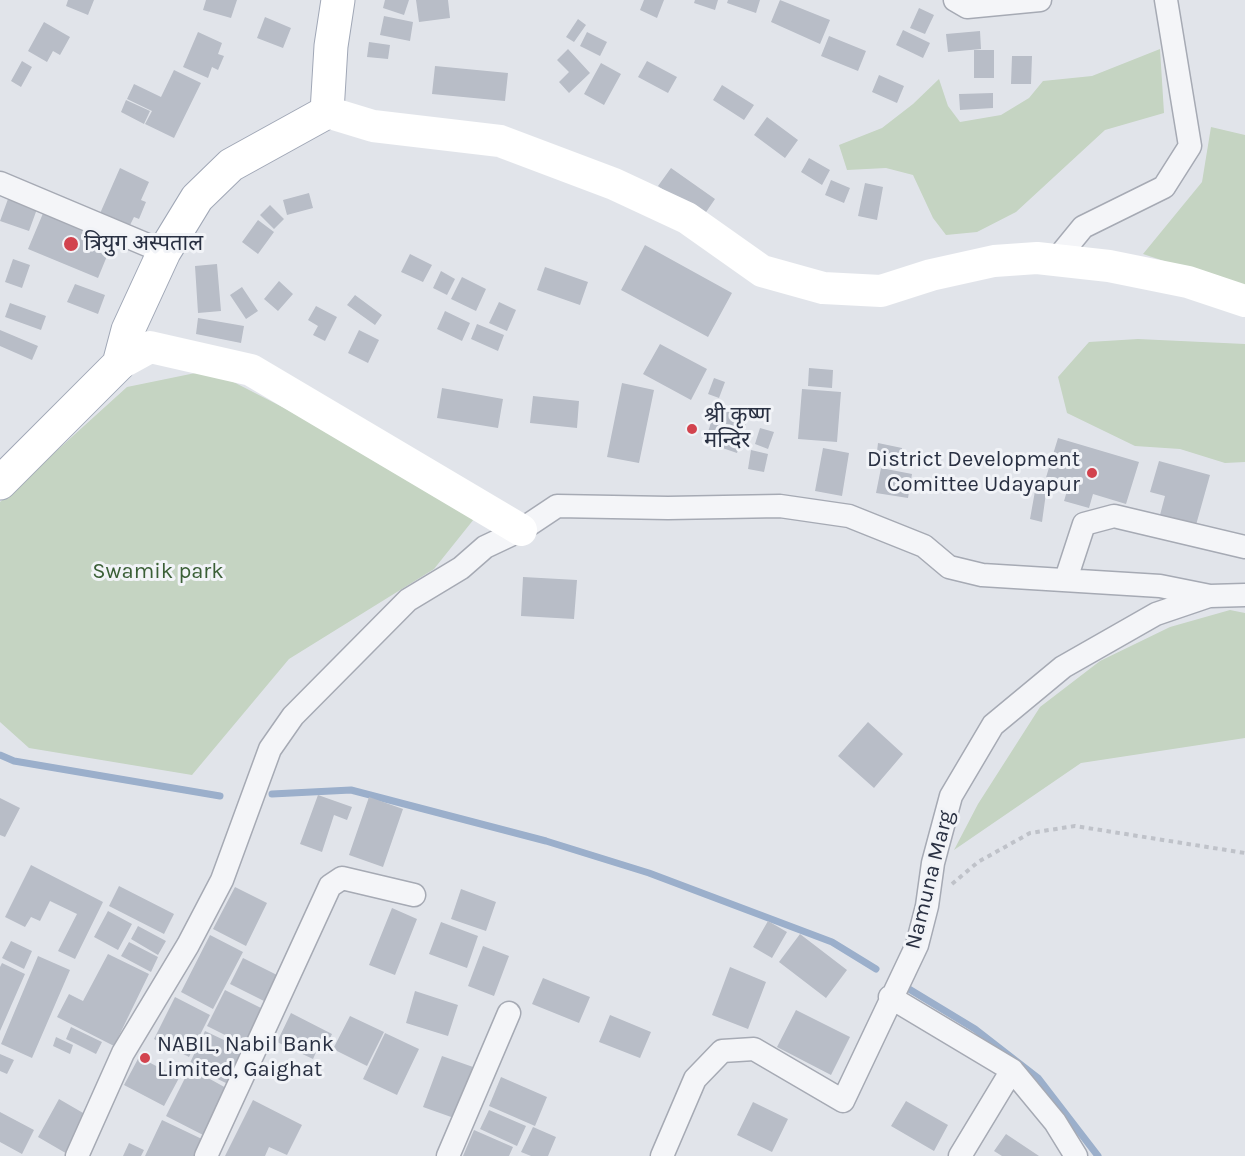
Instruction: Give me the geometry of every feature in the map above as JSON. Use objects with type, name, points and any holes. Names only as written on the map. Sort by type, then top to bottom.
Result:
[{"type":"main road","points":[[327,112],[331,46],[338,0]]},
{"type":"main road","points":[[119,364],[128,330],[164,252],[197,198],[231,165],[327,112],[373,126],[501,141],[614,184],[687,218],[762,271],[823,288],[881,291],[931,275],[994,261],[1037,258],[1108,266],[1188,282],[1245,301]]},
{"type":"main road","points":[[0,483],[119,364],[150,347],[251,370],[521,530]]},
{"type":"street","points":[[955,0],[967,7],[1040,0]]},
{"type":"street","points":[[1056,260],[1083,227],[1164,187],[1190,146],[1166,0]]},
{"type":"street","points":[[0,183],[164,252]]},
{"type":"street","points":[[77,1156],[123,1053],[188,945],[222,880],[270,749],[293,716],[408,600],[461,568],[485,548],[521,530],[557,506],[668,508],[780,506],[849,516],[924,546],[949,567],[982,575],[1160,586],[1210,596],[1245,595]]},
{"type":"street","points":[[1066,579],[1084,524],[1114,516],[1245,547]]},
{"type":"street","name":"Namuna Marg","points":[[662,1156],[695,1079],[722,1051],[754,1049],[843,1101],[890,997],[917,945],[927,906],[933,863],[951,796],[993,725],[1063,667],[1156,614],[1210,596]]},
{"type":"street","points":[[206,1156],[330,886],[342,878],[414,895]]},
{"type":"street","points":[[890,997],[1012,1070],[1055,1122],[1076,1156]]},
{"type":"street","points":[[448,1156],[509,1013]]},
{"type":"street","points":[[960,1156],[1012,1070]]},
{"type":"path","points":[[927,906],[978,862],[1030,832],[1075,826],[1245,853]]},
{"type":"green space","points":[[1160,49],[1164,113],[1105,130],[1016,212],[977,232],[946,235],[933,218],[913,175],[886,168],[847,170],[839,145],[882,128],[913,104],[939,79],[948,106],[960,122],[1001,115],[1029,98],[1043,81],[1092,76]]},
{"type":"green space","points":[[1211,127],[1245,135],[1245,288],[1143,254],[1202,182]]},
{"type":"green space","points":[[1138,339],[1245,344],[1245,462],[1225,463],[1180,449],[1135,446],[1067,413],[1058,377],[1089,342]]},
{"type":"green space","name":"Swamik park","points":[[210,370],[296,414],[478,514],[434,569],[289,659],[192,775],[29,748],[0,722],[0,502],[127,387]]},
{"type":"green space","points":[[1230,610],[1245,613],[1245,738],[1081,763],[954,850],[978,804],[1040,707],[1100,661],[1170,627]]},
{"type":"building","points":[[68,0],[94,0],[88,15],[66,6]]},
{"type":"building","points":[[206,0],[237,0],[231,18],[203,10]]},
{"type":"building","points":[[385,0],[409,0],[404,15],[383,8]]},
{"type":"building","points":[[416,0],[448,0],[450,18],[419,22]]},
{"type":"building","points":[[644,0],[664,0],[657,18],[640,10]]},
{"type":"building","points":[[695,0],[718,0],[715,10],[694,3]]},
{"type":"building","points":[[728,0],[760,0],[756,13],[727,3]]},
{"type":"building","points":[[780,0],[830,20],[820,44],[771,22]]},
{"type":"building","points":[[919,8],[934,15],[925,34],[910,28]]},
{"type":"building","points":[[384,16],[413,22],[410,41],[380,35]]},
{"type":"building","points":[[265,17],[291,28],[283,48],[257,38]]},
{"type":"building","points":[[578,19],[586,25],[574,42],[566,37]]},
{"type":"building","points":[[44,22],[70,37],[60,55],[53,51],[47,62],[28,51]]},
{"type":"building","points":[[903,30],[930,43],[923,58],[896,45]]},
{"type":"building","points":[[980,31],[981,49],[948,52],[946,34]]},
{"type":"building","points":[[198,32],[222,43],[218,54],[224,56],[218,70],[212,67],[208,78],[183,67]]},
{"type":"building","points":[[587,32],[607,42],[600,56],[580,46]]},
{"type":"building","points":[[829,36],[866,51],[858,71],[821,56]]},
{"type":"building","points":[[369,42],[390,45],[388,59],[367,57]]},
{"type":"building","points":[[568,49],[590,73],[569,93],[559,82],[569,72],[557,60]]},
{"type":"building","points":[[974,50],[994,50],[994,78],[974,78]]},
{"type":"building","points":[[1012,56],[1032,56],[1031,84],[1011,84]]},
{"type":"building","points":[[22,61],[32,67],[21,87],[11,81]]},
{"type":"building","points":[[647,61],[677,77],[668,93],[638,77]]},
{"type":"building","points":[[601,63],[621,74],[604,105],[584,94]]},
{"type":"building","points":[[435,66],[508,73],[505,101],[432,94]]},
{"type":"building","points":[[174,70],[201,83],[174,138],[145,124],[152,111],[127,99],[134,84],[161,97]]},
{"type":"building","points":[[879,75],[904,86],[897,103],[872,92]]},
{"type":"building","points":[[722,85],[754,105],[744,120],[713,100]]},
{"type":"building","points":[[993,93],[993,108],[960,110],[959,94]]},
{"type":"building","points":[[126,100],[150,111],[144,124],[121,112]]},
{"type":"building","points":[[767,117],[798,140],[785,158],[754,135]]},
{"type":"building","points":[[809,158],[830,170],[822,185],[801,172]]},
{"type":"building","points":[[120,168],[149,182],[141,200],[146,202],[139,219],[134,217],[127,231],[98,218]]},
{"type":"building","points":[[671,168],[715,199],[702,218],[658,186]]},
{"type":"building","points":[[831,180],[850,188],[844,203],[825,195]]},
{"type":"building","points":[[865,183],[883,187],[877,220],[858,216]]},
{"type":"building","points":[[309,193],[313,208],[287,215],[283,200]]},
{"type":"building","points":[[8,199],[37,209],[29,231],[0,221]]},
{"type":"building","points":[[270,205],[284,219],[274,229],[260,215]]},
{"type":"building","name":"त्रियुग अस्पताल","points":[[44,211],[114,239],[98,278],[28,249]]},
{"type":"building","points":[[258,220],[274,232],[258,254],[242,242]]},
{"type":"building","points":[[645,245],[732,293],[708,337],[621,290]]},
{"type":"building","points":[[410,254],[432,265],[423,282],[401,272]]},
{"type":"building","points":[[13,259],[30,265],[22,288],[5,282]]},
{"type":"building","points":[[217,264],[221,311],[198,313],[195,266]]},
{"type":"building","points":[[545,267],[588,282],[580,305],[537,290]]},
{"type":"building","points":[[441,271],[455,279],[447,295],[433,288]]},
{"type":"building","points":[[462,277],[486,289],[476,311],[451,299]]},
{"type":"building","points":[[279,281],[293,294],[278,311],[264,299]]},
{"type":"building","points":[[75,284],[105,295],[98,314],[67,302]]},
{"type":"building","points":[[242,287],[258,311],[246,319],[230,295]]},
{"type":"building","points":[[355,295],[382,315],[375,325],[347,305]]},
{"type":"building","points":[[499,302],[516,310],[507,331],[489,323]]},
{"type":"building","points":[[10,303],[46,316],[41,330],[5,317]]},
{"type":"building","points":[[316,306],[337,317],[325,341],[313,335],[318,326],[308,320]]},
{"type":"building","points":[[445,311],[470,323],[462,341],[437,329]]},
{"type":"building","points":[[198,318],[244,326],[241,343],[196,334]]},
{"type":"building","points":[[477,324],[504,335],[498,351],[471,339]]},
{"type":"building","points":[[0,330],[38,346],[32,360],[0,346]]},
{"type":"building","points":[[359,330],[379,340],[368,363],[348,353]]},
{"type":"building","points":[[660,344],[707,369],[691,400],[643,374]]},
{"type":"building","points":[[809,368],[833,370],[832,388],[808,386]]},
{"type":"building","points":[[714,378],[725,382],[719,398],[708,394]]},
{"type":"building","points":[[622,383],[654,390],[639,463],[607,457]]},
{"type":"building","points":[[442,388],[503,399],[498,428],[437,418]]},
{"type":"building","points":[[802,389],[841,392],[837,442],[798,439]]},
{"type":"building","points":[[533,396],[579,401],[577,428],[530,423]]},
{"type":"building","points":[[716,406],[748,417],[737,453],[705,442]]},
{"type":"building","points":[[760,428],[774,432],[768,449],[755,444]]},
{"type":"building","name":"District Development Comittee Udayapur","points":[[1058,438],[1139,462],[1126,504],[1093,494],[1089,508],[1064,501],[1067,491],[1044,484]]},
{"type":"building","points":[[878,443],[902,448],[900,464],[876,460]]},
{"type":"building","points":[[823,448],[849,453],[842,496],[815,491]]},
{"type":"building","points":[[751,450],[768,454],[764,472],[748,469]]},
{"type":"building","points":[[1159,461],[1210,475],[1196,525],[1160,515],[1165,496],[1150,492]]},
{"type":"building","points":[[881,468],[912,474],[908,498],[876,493]]},
{"type":"building","points":[[1035,491],[1046,493],[1042,522],[1030,519]]},
{"type":"building","points":[[523,577],[577,580],[574,619],[521,616]]},
{"type":"building","points":[[868,722],[903,754],[874,788],[838,756]]},
{"type":"building","points":[[318,795],[352,807],[347,820],[334,815],[322,852],[300,844]]},
{"type":"building","points":[[369,797],[403,809],[383,867],[349,855]]},
{"type":"building","points":[[0,798],[20,808],[5,837],[0,835]]},
{"type":"building","points":[[31,865],[103,902],[75,959],[58,951],[77,914],[50,901],[40,921],[31,917],[25,927],[5,917]]},
{"type":"building","points":[[119,886],[174,914],[164,934],[109,906]]},
{"type":"building","points":[[235,887],[267,903],[246,946],[213,929]]},
{"type":"building","points":[[461,889],[496,902],[486,931],[451,919]]},
{"type":"building","points":[[392,908],[417,919],[395,975],[369,965]]},
{"type":"building","points":[[108,911],[132,924],[118,950],[94,937]]},
{"type":"building","points":[[768,921],[787,932],[772,958],[753,947]]},
{"type":"building","points":[[441,922],[478,936],[467,968],[429,954]]},
{"type":"building","points":[[138,926],[166,941],[158,955],[131,939]]},
{"type":"building","points":[[800,934],[847,970],[826,998],[779,962]]},
{"type":"building","points":[[210,935],[243,952],[213,1009],[181,992]]},
{"type":"building","points":[[11,941],[32,951],[24,969],[2,958]]},
{"type":"building","points":[[129,942],[158,957],[151,972],[121,956]]},
{"type":"building","points":[[483,946],[509,956],[494,996],[468,986]]},
{"type":"building","points":[[108,954],[149,974],[114,1046],[57,1017],[69,994],[83,1001]]},
{"type":"building","points":[[38,956],[70,970],[32,1058],[1,1044]]},
{"type":"building","points":[[243,958],[279,976],[266,1002],[230,984]]},
{"type":"building","points":[[2,963],[25,974],[0,1031],[0,967]]},
{"type":"building","points":[[730,967],[766,982],[748,1029],[712,1015]]},
{"type":"building","points":[[543,978],[590,997],[579,1023],[532,1004]]},
{"type":"building","points":[[225,990],[263,1009],[245,1045],[207,1026]]},
{"type":"building","points":[[415,991],[458,1005],[448,1036],[406,1023]]},
{"type":"building","points":[[175,997],[210,1015],[189,1057],[154,1039]]},
{"type":"building","points":[[796,1010],[850,1037],[831,1075],[777,1047]]},
{"type":"building","points":[[291,1013],[332,1034],[324,1051],[318,1048],[313,1059],[277,1042]]},
{"type":"building","points":[[610,1015],[651,1032],[640,1058],[599,1042]]},
{"type":"building","points":[[350,1016],[384,1032],[367,1066],[333,1049]]},
{"type":"building","points":[[71,1027],[102,1042],[96,1054],[66,1039]]},
{"type":"building","points":[[205,1031],[247,1051],[230,1085],[189,1065]]},
{"type":"building","points":[[385,1033],[419,1049],[397,1095],[363,1079]]},
{"type":"building","points":[[56,1037],[73,1045],[70,1054],[53,1046]]},
{"type":"building","points":[[0,1054],[14,1060],[7,1074],[0,1071]]},
{"type":"building","points":[[442,1056],[473,1067],[454,1118],[423,1107]]},
{"type":"building","points":[[139,1057],[179,1078],[164,1106],[124,1085]]},
{"type":"building","points":[[190,1068],[228,1089],[205,1136],[166,1116]]},
{"type":"building","points":[[501,1077],[547,1097],[535,1126],[489,1106]]},
{"type":"building","points":[[59,1099],[90,1117],[69,1155],[38,1137]]},
{"type":"building","points":[[253,1100],[302,1125],[287,1155],[269,1147],[265,1156],[225,1156]]},
{"type":"building","points":[[906,1101],[948,1125],[934,1151],[891,1126]]},
{"type":"building","points":[[753,1102],[788,1119],[772,1152],[737,1135]]},
{"type":"building","points":[[489,1110],[526,1126],[517,1146],[480,1129]]},
{"type":"building","points":[[0,1112],[34,1130],[22,1154],[0,1142]]},
{"type":"building","points":[[162,1120],[204,1140],[197,1156],[145,1156]]},
{"type":"building","points":[[533,1127],[556,1137],[548,1156],[531,1156],[521,1152]]},
{"type":"building","points":[[474,1130],[513,1147],[509,1156],[463,1156]]},
{"type":"building","points":[[1006,1134],[1039,1156],[1002,1156],[994,1151]]},
{"type":"building","points":[[129,1143],[144,1150],[141,1156],[123,1156]]},
{"type":"waterway","points":[[0,755],[14,761],[220,796]]},
{"type":"waterway","points":[[272,794],[351,790],[546,841],[649,873],[832,942],[876,969]]},
{"type":"waterway","points":[[904,986],[975,1029],[1038,1078],[1098,1156]]},
{"type":"place","name":"त्रियुग अस्पताल","points":[[71,244]]},
{"type":"place","name":"श्री कृष्ण मन्दिर","points":[[692,429]]},
{"type":"place","name":"District Development Comittee Udayapur","points":[[1092,473]]},
{"type":"place","name":"NABIL, Nabil Bank Limited, Gaighat","points":[[145,1058]]}]
